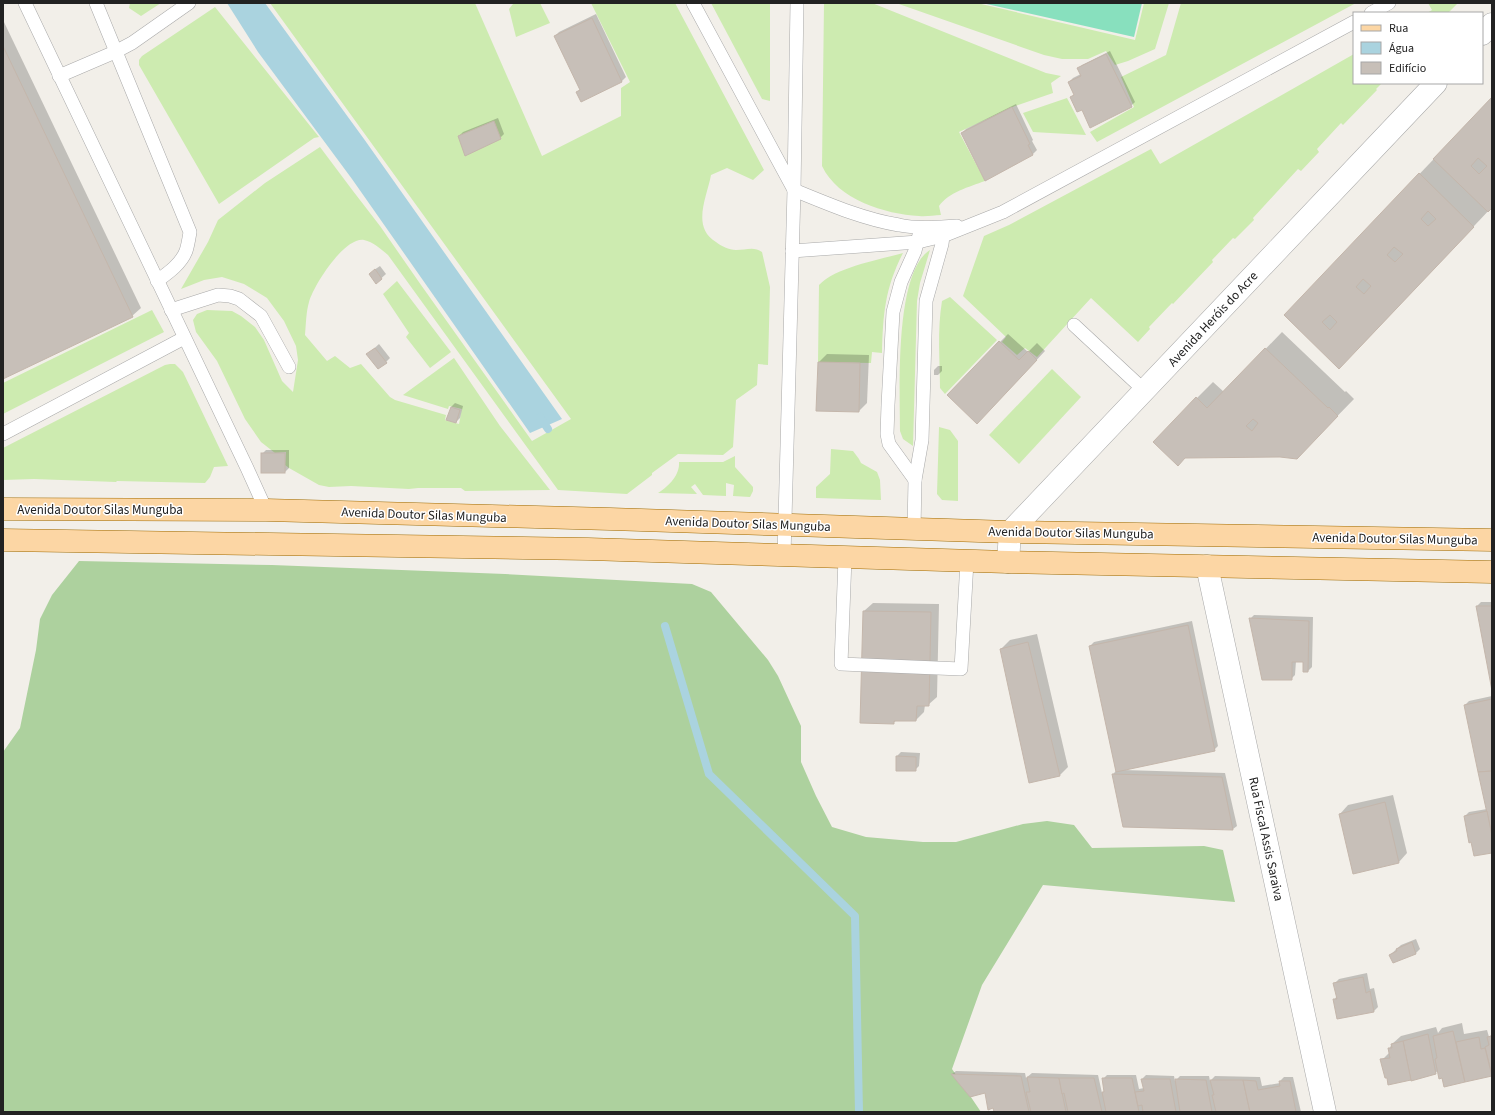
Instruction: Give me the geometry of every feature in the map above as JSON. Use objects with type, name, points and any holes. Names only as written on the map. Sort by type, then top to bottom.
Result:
[{"type":"main road","name":"Avenida Doutor Silas Munguba","points":[[3,509],[266,510],[1010,532],[1492,540]]},
{"type":"main road","points":[[3,540],[588,549],[845,558],[1492,572]]},
{"type":"street","points":[[1483,33],[1492,24]]},
{"type":"street","name":"Avenida Heróis do Acre","points":[[1010,532],[1435,84]]},
{"type":"street","points":[[1008,562],[1010,532]]},
{"type":"street","name":"Rua Fiscal Assis Saraiva","points":[[1207,566],[1325,1112]]},
{"type":"lane","points":[[25,3],[266,510]]},
{"type":"lane","points":[[96,3],[190,232],[186,252],[180,261],[171,271],[157,281]]},
{"type":"lane","points":[[59,76],[132,43],[189,3]]},
{"type":"lane","points":[[693,3],[794,190],[873,219],[898,225],[944,232]]},
{"type":"lane","points":[[784,556],[794,190],[796,3]]},
{"type":"lane","points":[[1373,12],[1389,3]]},
{"type":"lane","points":[[792,251],[918,242],[944,232],[971,225],[1003,212],[1353,23]]},
{"type":"lane","points":[[915,480],[889,444],[887,434],[893,312],[901,282],[918,242],[921,228]]},
{"type":"lane","points":[[914,529],[915,480],[922,440],[926,301],[944,232]]},
{"type":"lane","points":[[171,310],[218,295],[230,296],[239,299],[261,316],[289,367]]},
{"type":"lane","points":[[1074,326],[1145,391]]},
{"type":"lane","points":[[3,434],[184,338]]},
{"type":"lane","points":[[845,558],[841,664],[961,669],[967,561]]},
{"type":"green space","points":[[130,3],[161,3],[141,16],[129,8]]},
{"type":"green space","points":[[270,3],[475,3],[542,156],[621,116],[621,88],[630,82],[591,3],[675,3],[764,170],[753,180],[727,168],[711,175],[704,202],[702,220],[708,236],[725,248],[736,250],[756,249],[762,252],[770,287],[768,365],[758,364],[757,385],[736,400],[733,447],[723,455],[678,454],[627,494],[558,490],[388,255],[374,244],[364,240],[356,241],[348,246],[339,254],[323,274],[309,302],[305,335],[327,361],[335,356],[350,368],[361,364],[390,397],[395,400],[446,415],[445,420],[459,424],[462,409],[449,406],[448,409],[403,395],[454,358],[500,426],[550,490],[465,491],[461,488],[409,489],[351,486],[329,487],[319,485],[289,468],[285,465],[286,452],[275,453],[261,442],[245,419],[217,361],[196,332],[193,320],[197,314],[207,310],[232,311],[241,316],[255,327],[264,340],[282,381],[293,392],[298,360],[296,346],[284,321],[267,298],[244,284],[222,277],[204,280],[181,289],[208,242],[218,220],[265,183],[320,147],[380,226],[532,441],[571,419]]},
{"type":"green space","points":[[540,3],[550,23],[516,37],[509,9],[513,4]]},
{"type":"green space","points":[[711,3],[770,3],[770,101],[762,99]]},
{"type":"green space","points":[[824,3],[872,3],[1046,73],[1061,76],[1051,83],[1053,93],[1015,106],[959,132],[985,181],[960,190],[948,197],[939,206],[941,215],[906,215],[878,208],[864,203],[839,188],[829,178],[822,166]]},
{"type":"green space","points":[[896,3],[977,3],[1135,40],[1144,3],[1169,3],[1155,49],[1115,65],[1106,51],[1088,59],[1062,59],[1044,55]]},
{"type":"green space","points":[[982,3],[1142,3],[1134,37]]},
{"type":"green space","points":[[1181,3],[1356,3],[1097,142],[1090,132],[1134,107],[1121,77],[1166,55]]},
{"type":"green space","points":[[1428,3],[1458,3],[1449,12],[1429,12],[1432,10]]},
{"type":"green space","points":[[215,7],[319,137],[314,138],[219,204],[139,65],[139,60],[142,56]]},
{"type":"green space","points":[[1353,55],[1353,84],[1381,84],[1343,125],[1341,123],[1317,149],[1319,152],[1301,171],[1298,169],[1253,218],[1254,220],[1235,239],[1233,238],[1212,260],[1213,262],[1149,327],[1150,329],[1138,342],[1091,298],[1037,357],[1025,348],[1017,355],[1002,342],[1006,337],[963,296],[984,236],[1009,225],[1151,149],[1160,164]]},
{"type":"green space","points":[[1067,98],[1086,135],[1033,132],[1023,113]]},
{"type":"green space","points":[[930,250],[920,283],[917,301],[913,446],[903,439],[900,431],[900,362],[902,334],[910,282],[918,262]]},
{"type":"green space","points":[[903,253],[892,278],[886,302],[882,353],[872,352],[871,363],[818,362],[819,285],[836,273],[870,261]]},
{"type":"green space","points":[[397,281],[451,352],[430,368],[406,337],[409,333],[383,294]]},
{"type":"green space","points":[[950,297],[997,340],[945,394],[940,388],[940,312],[942,301]]},
{"type":"green space","points":[[152,310],[164,332],[3,414],[3,383]]},
{"type":"green space","points":[[175,364],[183,372],[228,466],[214,467],[210,477],[205,483],[34,479],[3,480],[3,448],[165,365]]},
{"type":"green space","points":[[1052,369],[1081,397],[1019,464],[989,435]]},
{"type":"green space","points":[[939,427],[950,430],[958,441],[958,501],[942,500],[937,494]]},
{"type":"green space","points":[[831,449],[853,451],[861,463],[877,472],[880,480],[881,500],[816,498],[816,487],[830,474]]},
{"type":"green space","points":[[735,456],[735,467],[753,487],[750,497],[733,496],[734,485],[726,483],[726,496],[703,495],[695,484],[691,487],[697,494],[658,493],[676,476],[679,462],[723,462]]},
{"type":"green space","points":[[79,561],[272,565],[505,574],[692,584],[711,592],[768,660],[778,676],[801,726],[801,762],[832,827],[866,837],[923,842],[956,842],[1023,824],[1047,821],[1074,825],[1092,848],[1204,846],[1223,850],[1235,902],[1043,885],[982,985],[952,1069],[981,1112],[3,1112],[3,752],[20,728],[36,650],[40,619],[52,595]]},
{"type":"water","points":[[227,3],[265,3],[364,139],[562,419],[530,433],[352,179],[258,52]]},
{"type":"building","points":[[592,18],[622,82],[581,102],[576,92],[580,90],[554,36]]},
{"type":"building","points":[[3,46],[133,317],[3,379]]},
{"type":"building","points":[[1106,54],[1132,107],[1090,128],[1082,110],[1077,112],[1070,97],[1074,95],[1068,82],[1081,76],[1077,68]]},
{"type":"building","points":[[1492,97],[1492,208],[1488,212],[1433,159]],"holes":[[[1478,158],[1487,166],[1479,174],[1471,166]]]},
{"type":"building","points":[[1012,107],[1030,144],[1028,145],[1033,155],[985,181],[961,133]]},
{"type":"building","points":[[494,121],[501,139],[465,156],[458,136]]},
{"type":"building","points":[[1419,173],[1474,227],[1339,369],[1284,315]],"holes":[[[1428,211],[1436,219],[1428,226],[1421,219]],[[1394,247],[1403,254],[1395,262],[1387,255]],[[1363,279],[1371,286],[1364,294],[1356,287]],[[1330,315],[1337,322],[1330,330],[1322,322]]]},
{"type":"building","points":[[375,269],[382,279],[376,284],[369,274]]},
{"type":"building","points":[[999,341],[1019,360],[1028,351],[1037,360],[977,424],[947,395]]},
{"type":"building","points":[[375,348],[387,363],[378,369],[366,354]]},
{"type":"building","points":[[1265,348],[1338,416],[1297,459],[1280,457],[1185,458],[1178,466],[1153,442],[1196,397],[1207,408]],"holes":[[[1253,419],[1258,423],[1252,431],[1246,426]]]},
{"type":"building","points":[[818,362],[860,363],[859,412],[816,411]]},
{"type":"building","points":[[451,407],[460,410],[456,423],[446,420]]},
{"type":"building","points":[[261,453],[285,453],[285,473],[261,473]]},
{"type":"building","points":[[1476,606],[1492,606],[1492,691],[1490,680]]},
{"type":"building","points":[[863,611],[931,612],[929,706],[917,706],[916,721],[894,721],[894,724],[860,723]]},
{"type":"building","points":[[1249,618],[1309,621],[1308,672],[1303,672],[1303,662],[1292,662],[1292,680],[1262,680]]},
{"type":"building","points":[[1188,625],[1215,751],[1116,772],[1089,646]]},
{"type":"building","points":[[1028,642],[1060,776],[1029,783],[1000,649]]},
{"type":"building","points":[[1492,699],[1492,771],[1478,772],[1464,705]]},
{"type":"building","points":[[896,756],[916,757],[916,771],[896,771]]},
{"type":"building","points":[[1492,771],[1492,836],[1478,772]]},
{"type":"building","points":[[1112,774],[1222,777],[1233,830],[1123,827]]},
{"type":"building","points":[[1385,802],[1399,863],[1353,874],[1339,814]]},
{"type":"building","points":[[1487,811],[1492,836],[1492,853],[1474,856],[1471,842],[1469,843],[1464,816]]},
{"type":"building","points":[[1412,942],[1416,954],[1393,963],[1389,955],[1397,951],[1396,949]]},
{"type":"building","points":[[1363,977],[1366,993],[1370,991],[1374,1012],[1337,1019],[1333,999],[1337,999],[1333,983]]},
{"type":"building","points":[[1453,1031],[1465,1082],[1444,1087],[1442,1078],[1439,1079],[1433,1036]]},
{"type":"building","points":[[1428,1034],[1436,1074],[1411,1081],[1403,1041]]},
{"type":"building","points":[[1492,1036],[1492,1076],[1485,1047],[1489,1045],[1487,1037]]},
{"type":"building","points":[[1479,1037],[1481,1049],[1485,1048],[1492,1076],[1465,1082],[1456,1042]]},
{"type":"building","points":[[1403,1041],[1411,1080],[1388,1085],[1380,1059],[1390,1058],[1388,1048],[1392,1048],[1391,1044]]},
{"type":"building","points":[[951,1074],[1021,1076],[1029,1112],[994,1112],[993,1108],[988,1110],[985,1093],[970,1097]]},
{"type":"building","points":[[1027,1077],[1059,1078],[1066,1112],[1031,1112],[1026,1092],[1030,1092]]},
{"type":"building","points":[[1059,1078],[1094,1078],[1102,1112],[1068,1112]]},
{"type":"building","points":[[1102,1078],[1132,1078],[1139,1112],[1106,1112],[1102,1092],[1104,1092]]},
{"type":"building","points":[[1141,1079],[1170,1079],[1176,1112],[1143,1112],[1142,1105],[1138,1106],[1135,1092],[1144,1091]]},
{"type":"building","points":[[1175,1079],[1206,1080],[1212,1112],[1180,1112]]},
{"type":"building","points":[[1210,1080],[1243,1080],[1250,1112],[1216,1112]]},
{"type":"building","points":[[1243,1080],[1256,1081],[1258,1090],[1280,1086],[1279,1081],[1290,1081],[1296,1112],[1250,1112]]},
{"type":"waterway","points":[[540,417],[548,429]]},
{"type":"waterway","points":[[665,626],[709,774],[855,916],[859,1112]]}]
